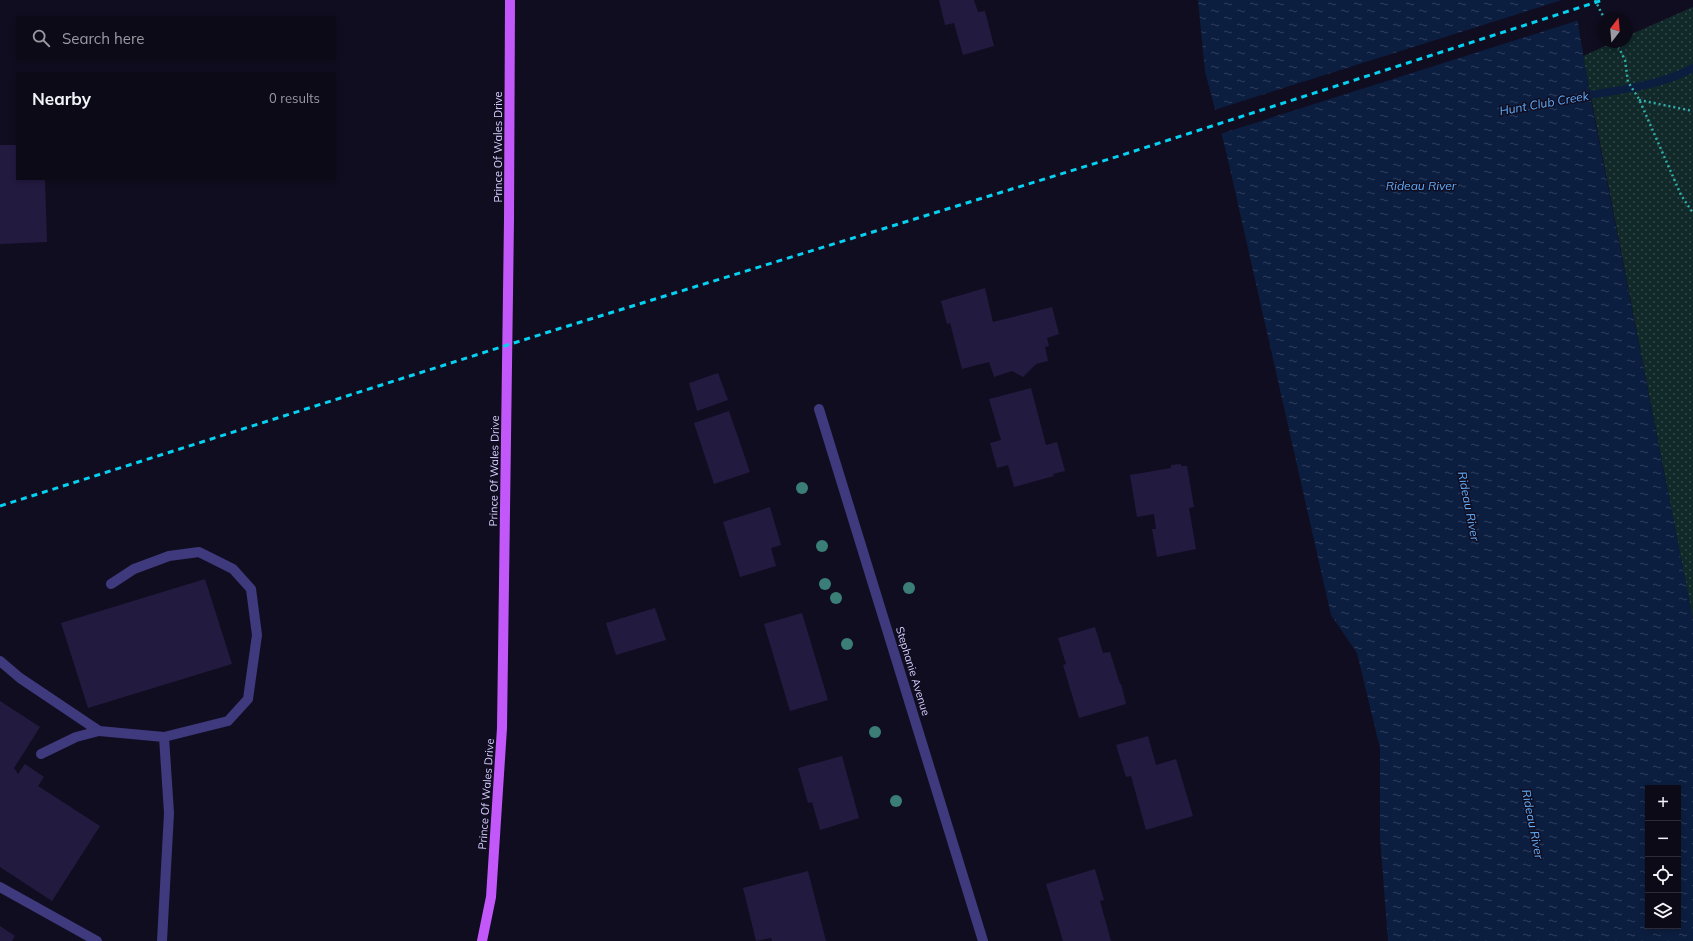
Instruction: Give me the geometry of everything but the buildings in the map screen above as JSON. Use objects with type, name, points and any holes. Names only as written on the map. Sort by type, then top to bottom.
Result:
[{"type":"main road","name":"Prince Of Wales Drive","points":[[482,941],[491,897],[502,728],[509,220],[510,0]]},
{"type":"street","name":"Stephanie Avenue","points":[[819,409],[984,941]]},
{"type":"street","points":[[41,754],[76,737],[99,731],[164,737],[228,721],[248,699],[258,635],[250,589],[233,569],[199,552],[169,556],[134,569],[111,584]]},
{"type":"street","points":[[0,661],[20,678],[99,731]]},
{"type":"street","points":[[162,941],[169,813],[164,737]]},
{"type":"street","points":[[0,887],[97,941]]},
{"type":"path","points":[[1595,0],[1601,12]]},
{"type":"path","points":[[1619,48],[1625,60],[1628,82],[1639,100],[1682,195],[1693,213]]},
{"type":"path","points":[[1639,100],[1693,111]]},
{"type":"green space","points":[[1693,7],[1693,620],[1583,56],[1601,48],[1633,48],[1633,33]]},
{"type":"water","name":"Rideau River","points":[[1198,0],[1574,0],[1590,95],[1693,620],[1693,941],[1388,941],[1380,836],[1380,748],[1357,653],[1331,615],[1226,151],[1205,71]]},
{"type":"pier","points":[[1562,0],[1576,0],[1579,20],[1220,134],[1214,110]]},
{"type":"waterway","name":"Hunt Club Creek","points":[[1580,97],[1653,83],[1693,68]]},
{"type":"railway","points":[[0,506],[558,329],[1119,156],[1603,0]]}]
